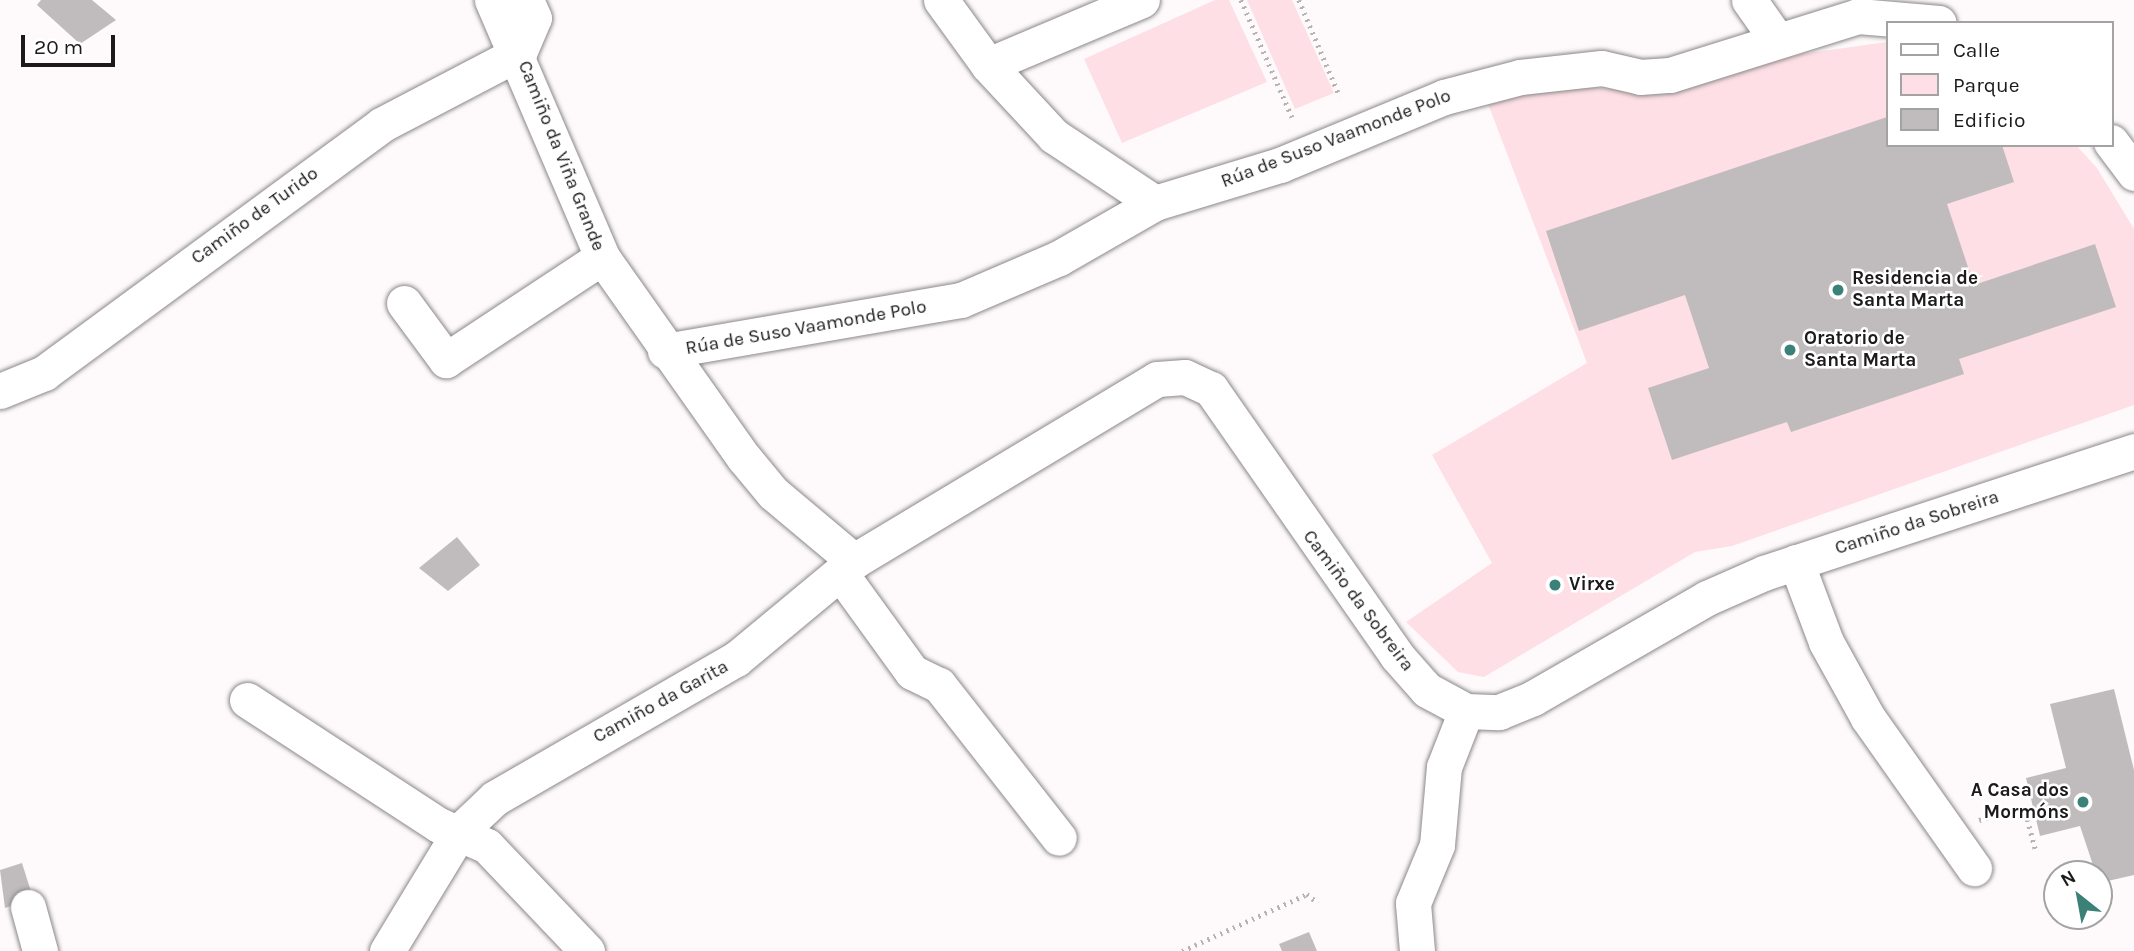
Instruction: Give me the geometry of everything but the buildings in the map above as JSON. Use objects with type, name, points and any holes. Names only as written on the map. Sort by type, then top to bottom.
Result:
[{"type":"street","name":"Camiño da Viña Grande","points":[[492,0],[519,53],[602,257],[665,352],[773,494],[847,568]]},
{"type":"street","points":[[519,53],[534,18],[526,0]]},
{"type":"street","points":[[941,0],[988,65],[1054,136],[1155,203]]},
{"type":"street","points":[[988,65],[1142,0]]},
{"type":"street","points":[[1749,0],[1776,37]]},
{"type":"street","name":"Rúa de Suso Vaamonde Polo","points":[[665,352],[961,300],[1059,258],[1155,203],[1280,165],[1444,97],[1562,69],[1670,75],[1776,37],[1858,16],[1916,21]]},
{"type":"street","name":"Camiño de Turido","points":[[0,391],[44,373],[381,125],[519,53]]},
{"type":"street","points":[[2113,145],[2134,173]]},
{"type":"street","points":[[404,303],[446,360],[602,257]]},
{"type":"street","name":"Camiño da Sobreira","points":[[847,568],[970,496],[1125,393],[1157,379],[1185,377],[1223,403],[1344,589],[1427,690],[1466,711],[1499,712],[1533,698],[1707,598],[1797,562],[2134,451]]},
{"type":"street","points":[[1797,562],[1826,642],[1868,718],[1974,868]]},
{"type":"street","points":[[847,568],[912,672],[939,685],[1059,838]]},
{"type":"street","name":"Camiño da Garita","points":[[387,951],[460,831],[532,774],[736,659],[847,568]]},
{"type":"street","points":[[247,700],[439,825],[460,831],[487,846],[587,951]]},
{"type":"street","points":[[1417,951],[1413,904],[1437,845],[1444,767],[1466,711]]},
{"type":"street","points":[[28,907],[40,951]]},
{"type":"path","points":[[1241,0],[1292,117]]},
{"type":"path","points":[[1299,0],[1340,97]]},
{"type":"path","points":[[1948,830],[2024,806],[2036,851]]},
{"type":"path","points":[[1182,951],[1307,894],[1318,903]]},
{"type":"green space","points":[[1215,0],[1229,0],[1267,82],[1122,143],[1084,59]]},
{"type":"green space","points":[[1247,0],[1292,0],[1334,93],[1295,109]]},
{"type":"green space","points":[[1885,42],[1885,147],[2078,147],[2097,168],[2134,229],[2134,405],[1732,546],[1695,552],[1484,677],[1458,672],[1406,622],[1492,563],[1432,455],[1587,363],[1485,96],[1562,86],[1665,92],[1801,54]]},
{"type":"place","name":"Residencia de Santa Marta","points":[[1838,290]]},
{"type":"place","name":"Oratorio de Santa Marta","points":[[1790,350]]},
{"type":"place","name":"Virxe","points":[[1555,585]]},
{"type":"place","name":"A Casa dos Mormóns","points":[[2083,802]]}]
